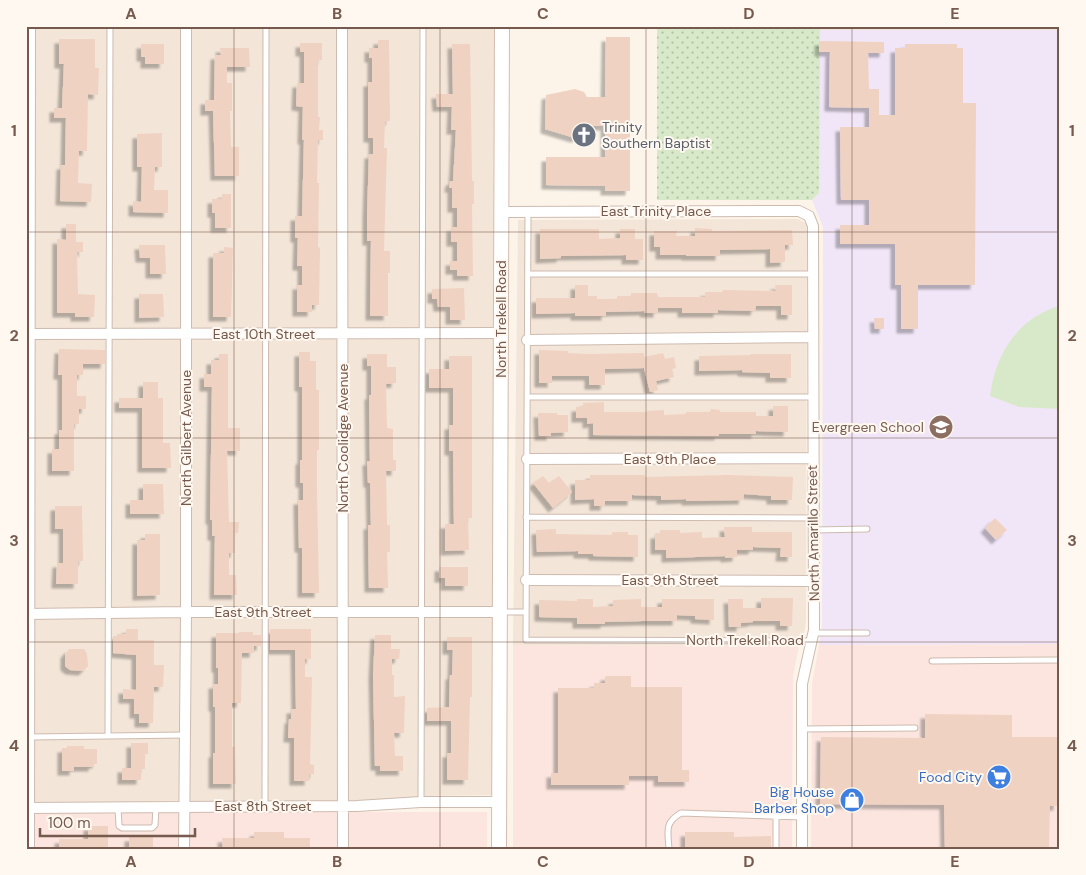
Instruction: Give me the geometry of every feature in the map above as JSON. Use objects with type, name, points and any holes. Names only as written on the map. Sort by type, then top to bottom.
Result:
[{"type":"main road","name":"North Trekell Road","points":[[499,849],[502,26]]},
{"type":"street","points":[[29,849],[28,334],[30,26]]},
{"type":"street","name":"North Gilbert Avenue","points":[[184,849],[186,26]]},
{"type":"street","name":"North Coolidge Avenue","points":[[342,26],[344,613],[342,849]]},
{"type":"street","name":"East Trinity Place","points":[[501,212],[799,211],[809,216]]},
{"type":"street","name":"North Amarillo Street","points":[[802,849],[802,684],[813,637],[814,581],[813,226],[809,216]]},
{"type":"street","name":"East 10th Street","points":[[28,334],[501,333]]},
{"type":"street","points":[[527,340],[813,337]]},
{"type":"street","name":"East 9th Place","points":[[527,459],[813,458]]},
{"type":"street","name":"East 9th Street","points":[[526,580],[814,581]]},
{"type":"street","name":"East 9th Street","points":[[28,614],[500,612]]},
{"type":"street","name":"East 8th Street","points":[[28,808],[343,806],[421,802],[500,802]]},
{"type":"lane","points":[[108,736],[110,26]]},
{"type":"lane","points":[[265,806],[266,26]]},
{"type":"lane","points":[[421,802],[423,26]]},
{"type":"lane","name":"North Trekell Road","points":[[528,212],[526,640],[813,637]]},
{"type":"lane","points":[[528,274],[813,274]]},
{"type":"lane","points":[[527,397],[813,397]]},
{"type":"lane","points":[[526,517],[813,518]]},
{"type":"lane","points":[[814,530],[867,529]]},
{"type":"lane","points":[[500,612],[526,612]]},
{"type":"lane","points":[[813,637],[867,633]]},
{"type":"lane","points":[[932,661],[1060,660]]},
{"type":"lane","points":[[802,729],[915,728]]},
{"type":"lane","points":[[30,737],[185,734]]},
{"type":"lane","points":[[118,807],[119,826],[122,828],[152,828],[156,806]]},
{"type":"lane","points":[[669,849],[667,826],[673,818],[681,813],[802,817]]},
{"type":"lane","points":[[776,816],[776,849]]},
{"type":"shaded area","points":[[26,26],[502,26],[500,795],[422,796],[343,806],[30,808]]},
{"type":"shaded area","points":[[820,26],[1060,26],[1060,30],[819,30]]},
{"type":"shaded area","name":"Evergreen School","points":[[819,30],[1060,30],[1060,644],[819,645],[822,627],[823,227],[812,200],[819,193]]},
{"type":"shaded area","points":[[798,219],[807,224],[806,620],[804,635],[799,646],[513,645],[518,220]]},
{"type":"shaded area","points":[[1060,644],[1060,849],[811,849],[812,684],[819,645]]},
{"type":"shaded area","points":[[513,645],[799,646],[793,676],[792,849],[513,849]]},
{"type":"shaded area","points":[[26,812],[487,812],[487,849],[26,849]]},
{"type":"green space","points":[[657,26],[820,26],[819,193],[812,200],[657,200]]},
{"type":"green space","points":[[1060,306],[1060,409],[1019,407],[990,396],[997,366],[1011,340],[1032,319],[1045,311]]},
{"type":"building","points":[[606,37],[630,37],[630,191],[605,191],[605,186],[546,185],[546,157],[605,157],[605,126],[588,126],[586,134],[575,138],[545,129],[546,95],[575,89],[584,92],[587,97],[605,97]]},
{"type":"building","points":[[59,39],[95,39],[95,68],[99,68],[98,95],[88,94],[87,151],[79,151],[78,183],[92,184],[91,202],[60,201],[61,165],[65,165],[66,118],[54,118],[54,108],[62,108],[64,64],[59,64]]},
{"type":"building","points":[[378,40],[389,40],[390,121],[385,121],[384,148],[387,148],[384,251],[390,251],[388,316],[370,316],[371,241],[367,241],[369,154],[373,154],[373,138],[368,138],[368,82],[372,82],[372,58],[369,58],[369,48],[378,48]]},
{"type":"building","points":[[819,41],[884,42],[884,53],[868,53],[869,89],[879,89],[879,115],[895,115],[895,48],[905,48],[905,44],[957,44],[957,48],[963,48],[963,103],[976,103],[975,285],[918,285],[918,329],[901,329],[901,285],[895,285],[895,244],[840,244],[840,225],[869,225],[869,200],[841,200],[840,127],[869,127],[869,108],[829,107],[830,52],[819,52]]},
{"type":"building","points":[[300,43],[322,43],[322,60],[318,60],[318,117],[320,117],[319,130],[323,130],[323,140],[318,140],[317,183],[319,183],[319,305],[312,305],[312,312],[297,312],[297,285],[302,285],[302,266],[297,266],[298,238],[295,238],[295,216],[302,216],[304,140],[302,140],[303,107],[296,106],[297,83],[304,83],[304,52],[300,52]]},
{"type":"building","points":[[141,44],[164,44],[164,64],[145,64],[145,57],[141,57]]},
{"type":"building","points":[[452,44],[470,44],[472,181],[474,181],[474,204],[472,204],[473,276],[457,276],[457,270],[450,270],[450,261],[457,261],[457,242],[451,242],[451,227],[457,227],[457,208],[452,208],[452,188],[449,188],[450,181],[453,181],[456,130],[451,130],[452,107],[437,107],[436,94],[453,94]]},
{"type":"building","points":[[220,48],[249,48],[250,67],[227,67],[227,83],[232,83],[232,111],[230,111],[231,147],[239,147],[239,176],[215,176],[213,111],[205,111],[205,100],[214,100],[215,55],[221,55]]},
{"type":"building","points":[[162,133],[162,167],[155,167],[154,190],[168,190],[168,213],[133,212],[133,201],[141,202],[142,167],[137,167],[137,134]]},
{"type":"building","points":[[222,194],[231,194],[231,228],[215,228],[215,213],[212,213],[212,199],[222,199]]},
{"type":"building","points":[[66,224],[76,224],[76,242],[83,242],[83,252],[77,252],[78,294],[95,295],[94,317],[75,317],[75,313],[57,313],[57,239],[66,240]]},
{"type":"building","points":[[695,228],[712,229],[712,231],[792,230],[793,245],[785,245],[785,262],[770,263],[770,249],[720,250],[720,256],[686,256],[660,255],[660,247],[654,247],[654,231],[677,231],[676,236],[695,236]]},
{"type":"building","points":[[540,229],[599,229],[599,239],[620,238],[620,229],[635,229],[635,239],[643,239],[643,260],[626,260],[626,255],[561,256],[561,258],[540,259]]},
{"type":"building","points":[[139,245],[165,245],[166,274],[150,274],[150,258],[140,258]]},
{"type":"building","points":[[224,247],[233,248],[231,317],[213,317],[213,253],[224,253]]},
{"type":"building","points":[[575,285],[588,285],[588,296],[597,296],[597,299],[617,299],[617,296],[631,296],[631,293],[657,293],[658,297],[705,297],[705,292],[722,292],[723,290],[776,291],[775,285],[792,285],[792,315],[781,315],[781,306],[756,306],[755,311],[718,310],[718,313],[682,313],[682,308],[658,308],[658,313],[645,313],[644,311],[606,312],[606,316],[575,316],[575,313],[536,314],[536,298],[575,298]]},
{"type":"building","points":[[464,288],[465,320],[450,320],[450,307],[438,307],[437,299],[432,299],[432,289]]},
{"type":"building","points":[[139,294],[163,294],[164,317],[139,318]]},
{"type":"building","points":[[874,318],[884,318],[884,329],[875,329]]},
{"type":"building","points":[[59,349],[105,350],[105,364],[83,364],[83,375],[77,375],[77,396],[86,396],[86,409],[79,409],[79,424],[74,424],[74,471],[52,471],[52,449],[59,449],[59,430],[62,430],[62,375],[58,375]]},
{"type":"building","points":[[539,350],[586,354],[644,353],[644,357],[663,353],[665,359],[674,357],[676,368],[672,369],[674,377],[656,381],[658,390],[650,392],[644,368],[605,369],[605,385],[589,385],[589,376],[552,376],[552,383],[539,383]]},
{"type":"building","points":[[299,352],[310,352],[310,361],[316,361],[316,390],[319,390],[317,491],[319,593],[302,593],[302,548],[299,548],[298,500],[303,500],[303,483],[300,483],[300,460],[302,460],[302,387],[299,387]]},
{"type":"building","points":[[219,354],[228,354],[228,428],[240,428],[240,451],[227,451],[229,522],[239,522],[238,533],[235,533],[235,553],[229,553],[229,575],[236,575],[237,595],[214,595],[215,536],[212,536],[212,520],[210,520],[212,387],[204,387],[204,374],[211,374],[211,360],[219,360]]},
{"type":"building","points":[[367,354],[387,354],[387,367],[396,367],[396,383],[386,384],[387,428],[393,429],[393,460],[396,460],[396,471],[386,471],[387,525],[390,525],[390,552],[387,552],[388,588],[369,588],[368,525],[371,525],[370,483],[368,483],[367,461],[370,461],[369,395],[371,395],[371,366],[367,366]]},
{"type":"building","points":[[791,354],[791,378],[770,378],[770,373],[742,372],[742,370],[699,371],[699,356]]},
{"type":"building","points":[[449,356],[472,356],[472,518],[468,518],[469,550],[445,551],[445,524],[454,524],[453,451],[449,451],[449,425],[453,425],[453,388],[429,388],[429,369],[449,369]]},
{"type":"building","points":[[143,382],[158,382],[158,398],[163,398],[163,443],[170,443],[171,468],[142,468],[142,408],[119,408],[119,398],[143,398]]},
{"type":"building","points":[[604,402],[604,412],[664,410],[664,415],[686,414],[686,412],[710,412],[711,409],[720,410],[720,412],[756,412],[756,416],[773,416],[773,406],[788,406],[788,432],[756,431],[756,434],[719,434],[719,436],[593,435],[593,423],[587,424],[587,418],[576,418],[576,407],[583,407],[583,403]]},
{"type":"building","points":[[538,413],[568,415],[568,432],[551,433],[551,436],[539,436]]},
{"type":"building","points":[[590,475],[793,477],[792,500],[771,500],[771,496],[744,494],[743,500],[686,501],[686,499],[661,500],[661,496],[632,495],[632,501],[605,501],[605,506],[594,506],[594,499],[575,500],[575,480],[590,480]]},
{"type":"building","points":[[543,476],[549,483],[559,476],[572,492],[553,508],[533,483]]},
{"type":"building","points":[[143,484],[163,484],[164,514],[130,514],[130,500],[143,500]]},
{"type":"building","points":[[55,506],[82,506],[83,561],[78,561],[78,584],[56,584],[57,563],[63,563],[63,529],[55,529]]},
{"type":"building","points":[[995,518],[1007,530],[996,540],[985,528]]},
{"type":"building","points":[[724,527],[752,527],[752,532],[792,532],[792,557],[780,557],[781,548],[753,547],[753,550],[737,550],[737,557],[725,558],[725,556],[666,558],[666,550],[655,550],[655,534],[660,534],[660,530],[680,530],[680,533],[702,532],[702,538],[725,537]]},
{"type":"building","points":[[556,529],[556,534],[612,535],[612,532],[628,532],[628,535],[638,535],[638,557],[593,556],[593,554],[578,554],[578,551],[537,552],[536,530]]},
{"type":"building","points":[[145,534],[160,534],[160,595],[137,596],[137,540],[145,540]]},
{"type":"building","points":[[439,567],[468,567],[468,586],[445,586],[445,578],[439,578]]},
{"type":"building","points":[[761,598],[793,598],[792,626],[780,626],[780,621],[753,621],[741,623],[741,627],[729,627],[728,599],[743,599],[743,608],[761,608]]},
{"type":"building","points":[[577,599],[593,599],[593,607],[613,606],[613,600],[641,599],[641,607],[662,607],[662,599],[714,599],[714,620],[695,619],[695,616],[677,615],[677,621],[577,624],[577,618],[539,617],[539,600],[577,601]]},
{"type":"building","points":[[126,629],[138,629],[138,640],[154,640],[154,665],[164,665],[163,687],[154,687],[153,723],[139,723],[139,714],[134,714],[134,699],[123,699],[123,689],[136,690],[136,655],[113,653],[113,636],[126,634]]},
{"type":"building","points":[[270,629],[311,629],[311,659],[305,659],[305,677],[312,677],[310,764],[314,765],[314,774],[309,774],[309,781],[294,781],[294,738],[288,738],[291,709],[296,709],[295,650],[270,650]]},
{"type":"building","points":[[253,632],[253,635],[261,635],[261,646],[254,646],[254,653],[242,653],[241,703],[232,703],[232,747],[235,747],[236,784],[213,784],[215,707],[213,707],[213,684],[218,684],[216,633]]},
{"type":"building","points":[[375,635],[391,635],[391,649],[400,649],[399,659],[392,659],[392,675],[394,675],[394,697],[405,696],[404,733],[394,733],[395,756],[403,756],[403,771],[380,771],[380,766],[375,766],[373,675]]},
{"type":"building","points":[[447,637],[472,637],[472,697],[470,697],[468,780],[447,780],[447,753],[451,753],[451,721],[427,721],[427,708],[449,707],[453,650],[447,650]]},
{"type":"building","points":[[69,649],[84,649],[87,654],[88,666],[83,671],[70,670],[65,666],[65,654]]},
{"type":"building","points":[[605,676],[631,676],[631,687],[682,687],[682,770],[689,770],[689,782],[658,782],[658,776],[629,776],[629,785],[551,785],[551,773],[558,773],[558,688],[594,688],[594,683],[605,683]]},
{"type":"building","points":[[925,714],[1012,715],[1012,737],[1058,737],[1058,806],[1050,806],[1049,849],[945,849],[944,805],[820,804],[821,737],[925,738]]},
{"type":"building","points":[[131,743],[148,743],[148,754],[145,754],[145,769],[141,769],[141,780],[122,780],[122,768],[131,768]]},
{"type":"building","points":[[67,746],[84,746],[84,749],[97,749],[97,764],[93,764],[93,767],[74,767],[74,771],[62,771],[62,748],[67,748]]},
{"type":"building","points":[[88,826],[108,826],[108,849],[59,849],[59,839],[88,839]]},
{"type":"building","points":[[254,832],[284,832],[284,838],[310,838],[310,849],[223,849],[222,838],[254,838]]},
{"type":"building","points":[[685,832],[734,832],[734,837],[771,836],[771,849],[685,849]]},
{"type":"building","points":[[129,837],[153,837],[153,849],[129,849]]},
{"type":"place","name":"Trinity Southern Baptist","points":[[584,135]]},
{"type":"place","name":"Evergreen School","points":[[941,427]]},
{"type":"place","name":"Food City","points":[[999,777]]},
{"type":"place","name":"Big House Barber Shop","points":[[852,800]]}]
